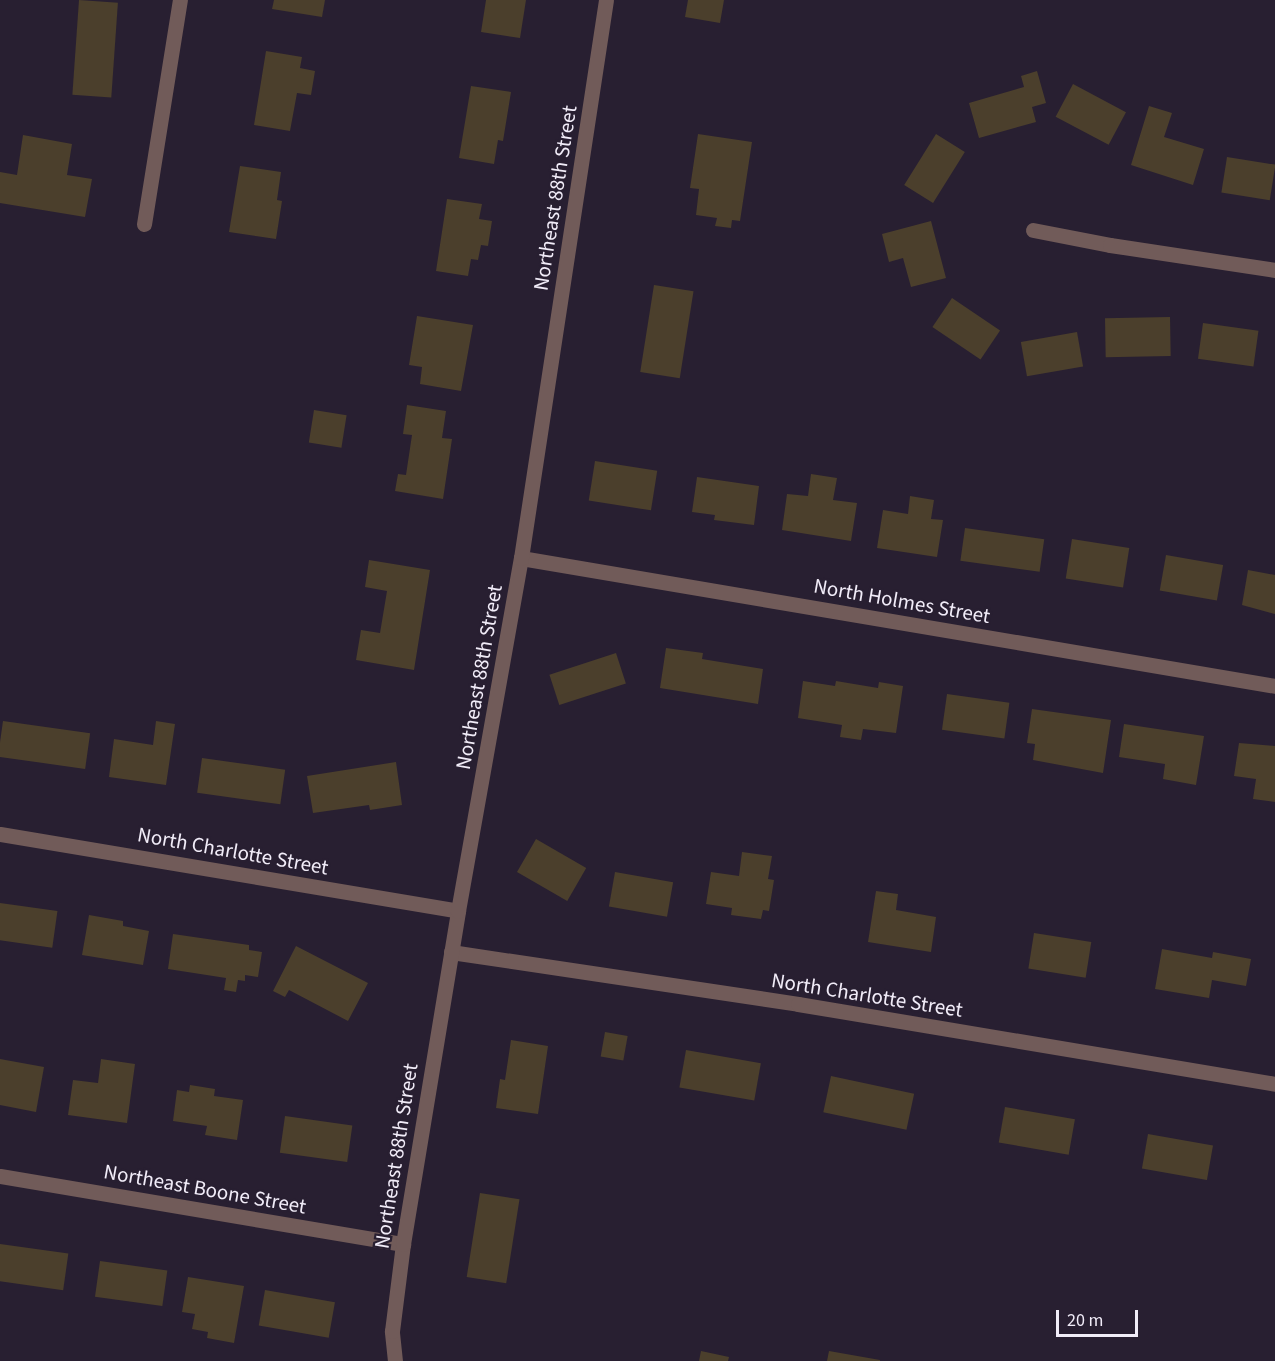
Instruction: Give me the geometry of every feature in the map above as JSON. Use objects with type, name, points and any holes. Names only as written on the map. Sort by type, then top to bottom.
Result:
[{"type":"street","points":[[144,224],[180,0]]},
{"type":"street","name":"Northeast 88th Street","points":[[395,1361],[392,1331],[403,1244],[458,911],[521,558],[606,0]]},
{"type":"street","points":[[1033,230],[1110,245],[1275,270]]},
{"type":"street","name":"North Holmes Street","points":[[521,558],[1275,686]]},
{"type":"street","name":"North Charlotte Street","points":[[0,834],[458,911]]},
{"type":"street","name":"North Charlotte Street","points":[[451,952],[798,1004],[1275,1084]]},
{"type":"street","name":"Northeast Boone Street","points":[[0,1176],[403,1244]]},
{"type":"building","points":[[79,0],[118,3],[111,97],[72,95]]},
{"type":"building","points":[[274,0],[325,0],[322,17],[272,9]]},
{"type":"building","points":[[486,0],[526,0],[520,38],[481,32]]},
{"type":"building","points":[[688,0],[724,0],[720,23],[685,17]]},
{"type":"building","points":[[266,51],[302,57],[300,68],[315,71],[311,95],[297,93],[290,131],[254,125]]},
{"type":"building","points":[[1037,71],[1046,103],[1032,107],[1036,122],[979,138],[969,103],[1024,87],[1021,76]]},
{"type":"building","points":[[1073,84],[1126,112],[1109,145],[1056,117]]},
{"type":"building","points":[[471,86],[511,92],[503,141],[498,140],[494,164],[459,158]]},
{"type":"building","points":[[1149,106],[1172,113],[1164,137],[1204,149],[1193,185],[1131,165]]},
{"type":"building","points":[[698,134],[752,142],[740,221],[732,220],[731,228],[715,226],[717,218],[696,215],[699,189],[690,188]]},
{"type":"building","points":[[936,134],[965,152],[933,203],[904,185]]},
{"type":"building","points":[[23,135],[72,144],[67,175],[92,179],[85,217],[0,203],[0,172],[17,175]]},
{"type":"building","points":[[1227,157],[1275,165],[1270,200],[1221,193]]},
{"type":"building","points":[[240,166],[281,172],[277,200],[282,201],[276,239],[229,232]]},
{"type":"building","points":[[447,199],[482,204],[479,219],[492,221],[488,246],[481,245],[478,260],[471,259],[468,276],[436,271]]},
{"type":"building","points":[[931,221],[946,278],[911,287],[903,258],[889,262],[882,234]]},
{"type":"building","points":[[654,285],[694,291],[680,378],[640,372]]},
{"type":"building","points":[[952,298],[1000,330],[981,359],[932,327]]},
{"type":"building","points":[[417,316],[473,325],[461,391],[420,384],[422,367],[409,365]]},
{"type":"building","points":[[1170,317],[1171,356],[1106,357],[1105,318]]},
{"type":"building","points":[[1203,323],[1258,331],[1253,366],[1198,359]]},
{"type":"building","points":[[1077,332],[1083,366],[1027,376],[1021,342]]},
{"type":"building","points":[[407,405],[446,411],[442,438],[452,439],[443,499],[395,491],[398,474],[406,475],[412,435],[403,434]]},
{"type":"building","points":[[314,410],[347,415],[341,448],[309,443]]},
{"type":"building","points":[[595,461],[657,471],[651,510],[589,501]]},
{"type":"building","points":[[811,474],[837,478],[833,500],[857,503],[851,541],[782,530],[787,494],[808,496]]},
{"type":"building","points":[[697,477],[759,486],[754,525],[714,520],[715,515],[692,512]]},
{"type":"building","points":[[910,496],[934,500],[931,519],[943,520],[937,557],[877,548],[883,510],[908,514]]},
{"type":"building","points":[[965,528],[1044,539],[1040,572],[960,561]]},
{"type":"building","points":[[1072,539],[1129,548],[1123,588],[1066,579]]},
{"type":"building","points":[[1166,555],[1223,565],[1217,601],[1160,590]]},
{"type":"building","points":[[369,560],[430,570],[414,670],[356,660],[361,630],[380,633],[387,591],[365,587]]},
{"type":"building","points":[[1248,570],[1275,575],[1275,614],[1242,605]]},
{"type":"building","points":[[666,648],[703,653],[702,659],[763,669],[758,704],[660,688]]},
{"type":"building","points":[[616,653],[626,683],[559,705],[549,675]]},
{"type":"building","points":[[803,681],[835,686],[836,681],[878,688],[879,682],[903,686],[896,733],[863,729],[861,740],[840,737],[842,725],[798,718]]},
{"type":"building","points":[[947,694],[1009,703],[1004,738],[942,730]]},
{"type":"building","points":[[1032,709],[1111,720],[1103,773],[1033,760],[1035,744],[1027,743]]},
{"type":"building","points":[[3,721],[90,733],[85,769],[0,757]]},
{"type":"building","points":[[156,721],[175,724],[166,785],[109,777],[114,739],[153,745]]},
{"type":"building","points":[[1124,724],[1204,736],[1196,785],[1163,779],[1165,764],[1119,757]]},
{"type":"building","points":[[1239,743],[1275,746],[1275,802],[1253,799],[1256,779],[1234,776]]},
{"type":"building","points":[[202,758],[285,770],[280,804],[197,793]]},
{"type":"building","points":[[396,762],[402,805],[370,810],[369,805],[313,813],[307,776]]},
{"type":"building","points":[[536,839],[586,868],[567,901],[517,872]]},
{"type":"building","points":[[742,852],[772,856],[768,879],[774,880],[769,911],[763,910],[761,919],[731,915],[732,908],[706,904],[711,872],[739,876]]},
{"type":"building","points":[[615,872],[673,882],[667,917],[609,906]]},
{"type":"building","points":[[876,891],[898,894],[896,910],[936,917],[931,952],[868,942]]},
{"type":"building","points":[[0,903],[57,911],[52,948],[0,940]]},
{"type":"building","points":[[89,915],[123,921],[123,926],[149,931],[143,965],[82,955]]},
{"type":"building","points":[[1034,933],[1091,942],[1086,978],[1028,969]]},
{"type":"building","points":[[173,934],[249,945],[249,950],[262,952],[258,977],[245,975],[245,981],[238,980],[236,992],[224,990],[226,978],[168,969]]},
{"type":"building","points":[[296,946],[368,983],[348,1021],[289,990],[285,997],[273,991]]},
{"type":"building","points":[[1162,949],[1212,958],[1213,952],[1251,959],[1246,986],[1212,980],[1209,998],[1155,989]]},
{"type":"building","points":[[605,1032],[628,1036],[623,1061],[601,1057]]},
{"type":"building","points":[[511,1040],[548,1046],[538,1114],[496,1108],[500,1079],[505,1080]]},
{"type":"building","points":[[686,1050],[761,1063],[754,1101],[679,1087]]},
{"type":"building","points":[[0,1059],[44,1067],[36,1112],[0,1105]]},
{"type":"building","points":[[101,1059],[135,1064],[127,1123],[68,1115],[73,1080],[98,1083]]},
{"type":"building","points":[[831,1076],[914,1094],[906,1130],[823,1112]]},
{"type":"building","points":[[190,1085],[215,1089],[214,1096],[243,1100],[237,1140],[205,1135],[207,1126],[173,1121],[177,1090],[189,1092]]},
{"type":"building","points":[[1005,1107],[1075,1119],[1069,1155],[999,1142]]},
{"type":"building","points":[[285,1116],[352,1125],[347,1162],[280,1153]]},
{"type":"building","points":[[1148,1134],[1213,1145],[1207,1180],[1142,1168]]},
{"type":"building","points":[[480,1193],[520,1199],[506,1283],[467,1277]]},
{"type":"building","points":[[0,1244],[68,1254],[63,1290],[0,1281]]},
{"type":"building","points":[[100,1261],[167,1270],[162,1306],[95,1297]]},
{"type":"building","points":[[188,1277],[244,1286],[234,1343],[207,1338],[208,1332],[192,1329],[195,1314],[182,1312]]},
{"type":"building","points":[[265,1290],[335,1302],[329,1338],[259,1325]]},
{"type":"building","points":[[701,1351],[729,1357],[728,1361],[699,1361]]},
{"type":"building","points":[[829,1351],[880,1360],[880,1361],[827,1361]]}]
